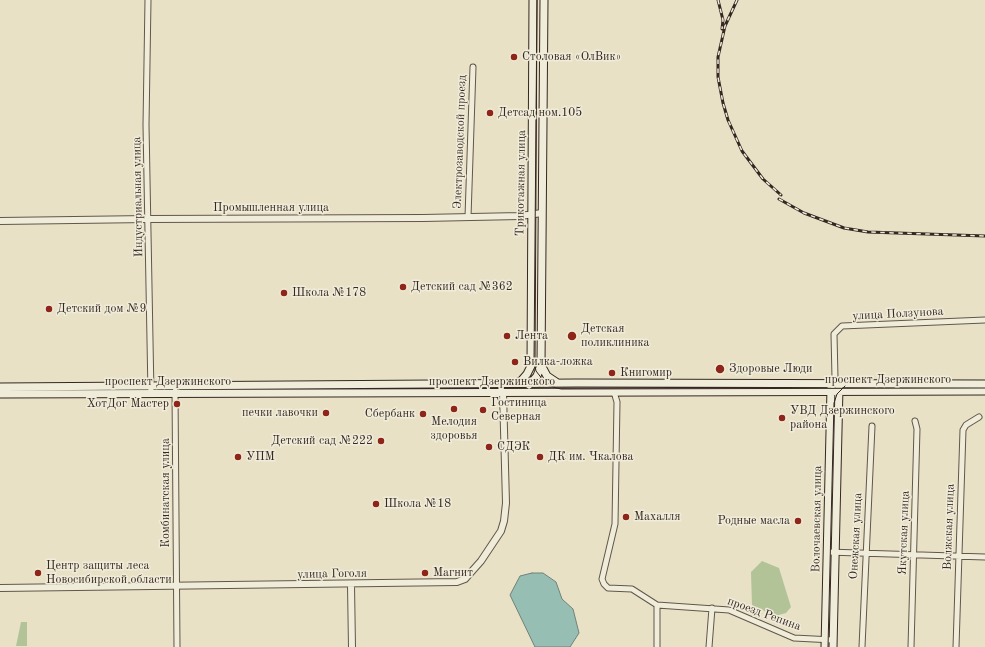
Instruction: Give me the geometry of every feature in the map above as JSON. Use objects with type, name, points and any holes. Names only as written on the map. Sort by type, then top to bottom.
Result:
[{"type":"main road","name":"Трикотажная улица","points":[[531,366],[533,0]]},
{"type":"main road","name":"Трикотажная улица","points":[[537,376],[541,365],[544,0]]},
{"type":"main road","points":[[541,365],[547,376],[558,383]]},
{"type":"main road","points":[[513,384],[524,378],[531,366],[537,376],[548,388],[561,392]]},
{"type":"main road","points":[[515,392],[531,383],[537,376]]},
{"type":"main road","name":"проспект Дзержинского","points":[[174,390],[531,383],[835,385],[985,384]]},
{"type":"main road","name":"проспект Дзержинского","points":[[0,387],[502,393],[614,392],[835,385],[985,391]]},
{"type":"main road","name":"Волочаевская улица","points":[[833,644],[838,403],[835,385]]},
{"type":"main road","name":"Волочаевская улица","points":[[825,643],[827,552],[835,385]]},
{"type":"main road","name":"проспект Дзержинского","points":[[0,394],[151,390]]},
{"type":"street","name":"Индустриальная улица","points":[[148,0],[146,125],[151,390]]},
{"type":"street","name":"Электрозаводской проезд","points":[[468,217],[472,67]]},
{"type":"street","name":"Промышленная улица","points":[[0,221],[468,217],[531,215],[542,213]]},
{"type":"street","name":"улица Ползунова","points":[[835,385],[834,334],[842,326],[985,320]]},
{"type":"street","name":"Комбинатская улица","points":[[174,390],[178,647]]},
{"type":"street","name":"проезд Репина","points":[[614,392],[617,402],[615,524],[602,579],[604,584],[608,588],[632,589],[657,605],[712,608],[741,614],[769,629],[794,638],[833,644]]},
{"type":"street","name":"улица Гоголя","points":[[0,588],[351,585],[457,582],[465,579],[481,561],[501,531],[504,521],[506,503],[502,393]]},
{"type":"street","name":"Волжская улица","points":[[956,647],[963,430],[966,425],[979,417]]},
{"type":"street","name":"Якутская улица","points":[[911,647],[917,429],[915,421]]},
{"type":"street","name":"Онежская улица","points":[[862,647],[865,553],[872,426]]},
{"type":"street","points":[[827,552],[985,557]]},
{"type":"street","points":[[351,585],[352,647]]},
{"type":"street","points":[[657,605],[657,647]]},
{"type":"street","points":[[709,647],[712,608]]},
{"type":"green space","points":[[762,561],[779,568],[791,607],[786,613],[775,616],[752,605],[751,572]]},
{"type":"green space","points":[[21,622],[27,622],[27,646],[16,646]]},
{"type":"water","points":[[532,573],[543,573],[556,582],[562,599],[573,609],[579,633],[570,647],[535,647],[510,595],[520,576]]},
{"type":"tram line","points":[[537,0],[534,362],[536,371],[543,380],[553,387],[561,389],[985,388]]},
{"type":"tram line","points":[[828,647],[834,403],[837,394],[845,386]]},
{"type":"railway","points":[[718,0],[723,20],[722,29]]},
{"type":"railway","points":[[737,0],[725,26],[718,57],[718,77],[723,103],[728,120],[742,151],[763,179],[781,195]]},
{"type":"railway","points":[[779,199],[804,213],[844,228],[868,232],[985,236]]},
{"type":"place","name":"Столовая «ОлВик»","points":[[514,57]]},
{"type":"place","name":"Детсад ном.105","points":[[490,113]]},
{"type":"place","name":"Детский сад №362","points":[[403,287]]},
{"type":"place","name":"Школа №178","points":[[284,293]]},
{"type":"place","name":"Детский дом №9","points":[[49,309]]},
{"type":"place","name":"Лента","points":[[507,336]]},
{"type":"place","name":"Детская поликлиника","points":[[572,336]]},
{"type":"place","name":"Вилка-ложка","points":[[515,362]]},
{"type":"place","name":"Здоровые Люди","points":[[720,369]]},
{"type":"place","name":"Книгомир","points":[[612,373]]},
{"type":"place","name":"ХотДог Мастер","points":[[177,404]]},
{"type":"place","name":"Мелодия здоровья","points":[[454,409]]},
{"type":"place","name":"Гостиница Северная","points":[[483,410]]},
{"type":"place","name":"печки лавочки","points":[[326,413]]},
{"type":"place","name":"Сбербанк","points":[[423,414]]},
{"type":"place","name":"УВД Дзержинского района","points":[[782,418]]},
{"type":"place","name":"Детский сад №222","points":[[381,441]]},
{"type":"place","name":"СДЭК","points":[[489,447]]},
{"type":"place","name":"УПМ","points":[[238,457]]},
{"type":"place","name":"ДК им. Чкалова","points":[[540,457]]},
{"type":"place","name":"Школа №18","points":[[376,504]]},
{"type":"place","name":"Махалля","points":[[626,517]]},
{"type":"place","name":"Родные масла","points":[[798,521]]},
{"type":"place","name":"Центр защиты леса Новосибирской области","points":[[38,573]]},
{"type":"place","name":"Магнит","points":[[425,573]]}]
